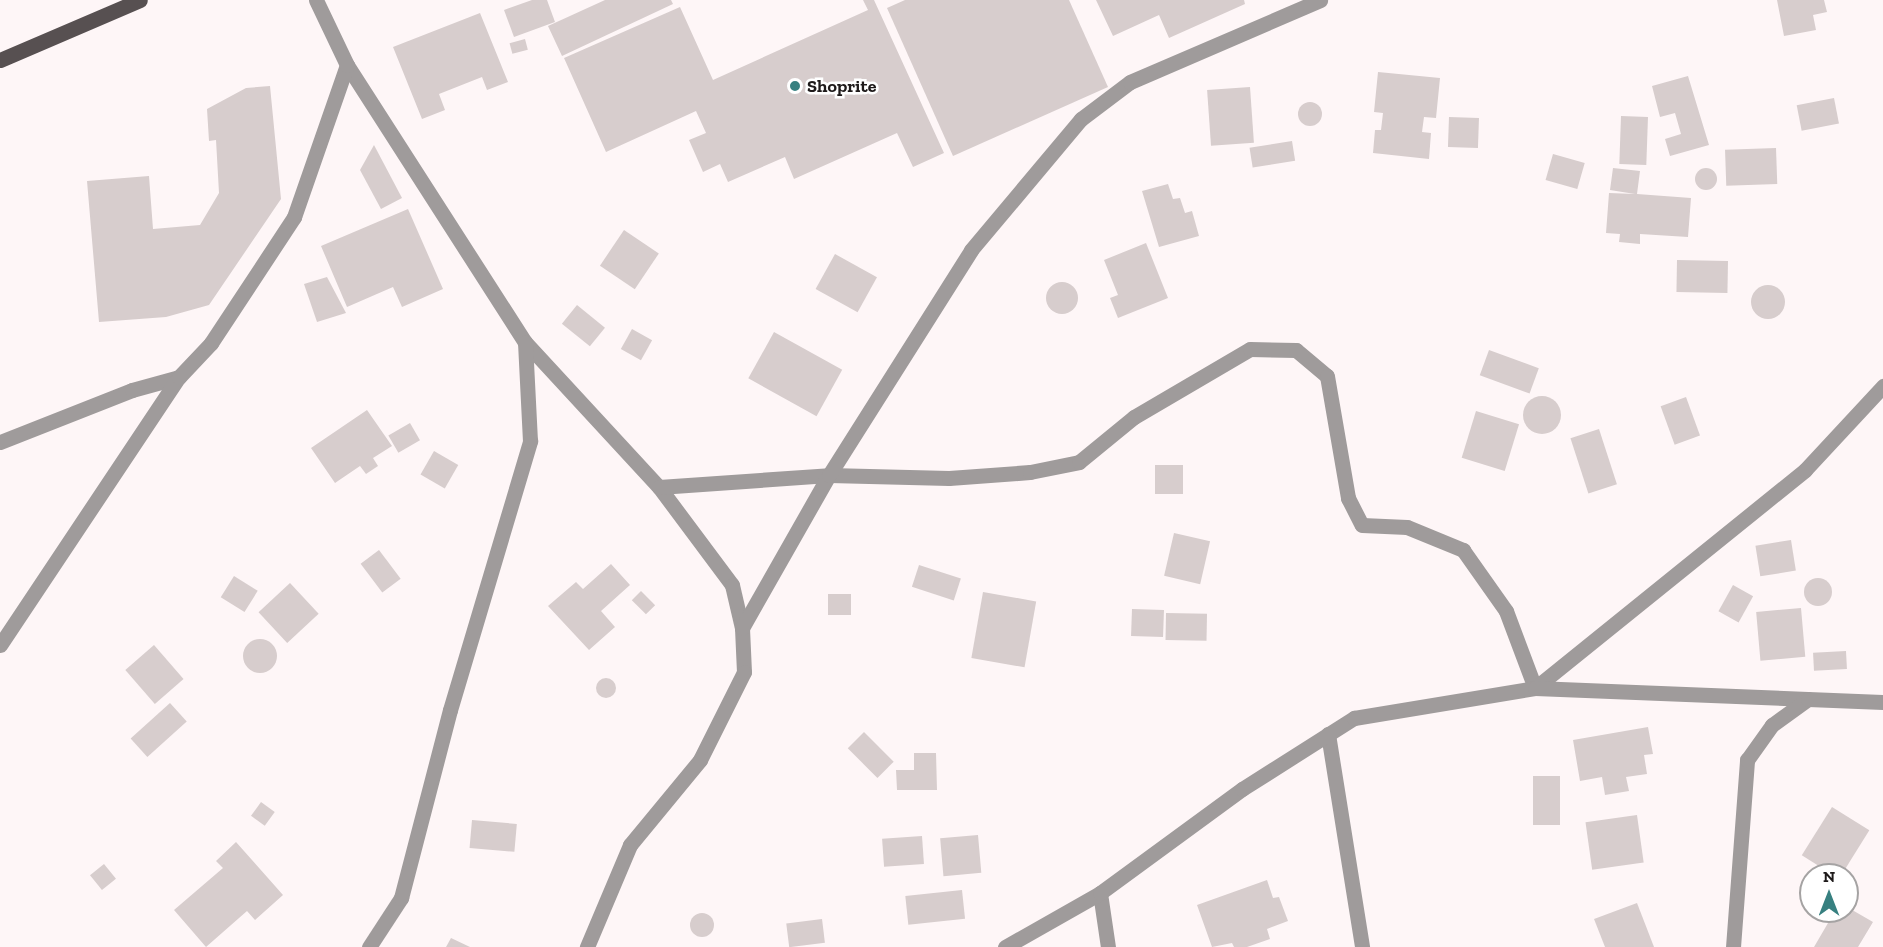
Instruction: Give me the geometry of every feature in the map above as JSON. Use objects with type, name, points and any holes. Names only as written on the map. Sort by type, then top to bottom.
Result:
[{"type":"main road","points":[[0,60],[140,0]]},
{"type":"street","points":[[316,0],[347,65],[525,342],[658,487],[732,585],[742,628],[744,672],[700,760],[630,845],[586,947]]},
{"type":"street","points":[[742,628],[830,475],[971,250],[1081,119],[1130,82],[1320,0]]},
{"type":"street","points":[[0,645],[179,377],[211,343],[294,218],[347,65]]},
{"type":"street","points":[[369,947],[401,898],[450,710],[530,441],[525,342]]},
{"type":"street","points":[[658,487],[830,475],[949,478],[1030,472],[1079,462],[1134,417],[1251,349],[1296,350],[1327,376],[1348,498],[1362,525],[1407,526],[1463,550],[1506,611],[1534,688]]},
{"type":"street","points":[[0,442],[132,390],[179,377]]},
{"type":"street","points":[[1534,688],[1805,470],[1883,386]]},
{"type":"street","points":[[1005,947],[1100,893],[1242,789],[1354,718],[1534,688],[1883,702]]},
{"type":"street","points":[[1733,947],[1747,760],[1772,725],[1808,699]]},
{"type":"street","points":[[1328,734],[1362,947]]},
{"type":"street","points":[[1100,893],[1108,947]]},
{"type":"building","points":[[532,0],[547,0],[555,22],[514,37],[504,10]]},
{"type":"building","points":[[605,0],[671,0],[673,4],[562,56],[548,26]]},
{"type":"building","points":[[863,0],[874,0],[944,153],[913,167],[897,133],[794,179],[785,157],[728,182],[720,164],[703,172],[689,140],[706,133],[696,111],[606,152],[564,58],[680,7],[713,80],[868,10]]},
{"type":"building","points":[[905,0],[1069,0],[1108,87],[953,156],[887,8]]},
{"type":"building","points":[[1096,0],[1244,0],[1245,4],[1169,38],[1159,15],[1113,36]]},
{"type":"building","points":[[1777,0],[1824,0],[1827,12],[1813,15],[1816,30],[1784,36]]},
{"type":"building","points":[[480,13],[508,82],[487,90],[482,77],[439,94],[445,110],[422,119],[393,47]]},
{"type":"building","points":[[525,39],[528,50],[512,54],[510,43]]},
{"type":"building","points":[[1378,72],[1440,78],[1436,118],[1424,117],[1422,132],[1431,133],[1429,159],[1373,153],[1375,130],[1381,130],[1383,113],[1374,112]]},
{"type":"building","points":[[1688,76],[1709,145],[1670,156],[1665,139],[1681,134],[1675,113],[1660,117],[1652,86]]},
{"type":"building","points":[[270,86],[281,199],[209,305],[166,317],[99,322],[87,181],[149,176],[153,229],[200,225],[219,193],[216,140],[209,141],[207,109],[246,88]]},
{"type":"building","points":[[1250,87],[1254,143],[1211,146],[1207,90]]},
{"type":"building","points":[[1834,98],[1839,124],[1802,131],[1797,105]]},
{"type":"building","points":[[1310,102],[1319,105],[1322,114],[1319,123],[1310,126],[1301,123],[1298,114],[1301,105]]},
{"type":"building","points":[[1621,116],[1648,117],[1646,165],[1619,164]]},
{"type":"building","points":[[1449,117],[1479,118],[1478,148],[1448,147]]},
{"type":"building","points":[[1292,141],[1295,161],[1253,167],[1250,148]]},
{"type":"building","points":[[374,145],[402,198],[381,209],[360,170]]},
{"type":"building","points":[[1776,148],[1777,184],[1726,186],[1725,150]]},
{"type":"building","points":[[1553,154],[1585,163],[1577,189],[1546,180]]},
{"type":"building","points":[[1613,168],[1640,171],[1637,194],[1691,198],[1688,237],[1640,234],[1640,244],[1619,242],[1620,234],[1606,233],[1609,193],[1635,194],[1610,190]]},
{"type":"building","points":[[1706,168],[1714,171],[1717,179],[1714,187],[1706,190],[1698,187],[1695,179],[1698,171]]},
{"type":"building","points":[[1168,184],[1173,199],[1180,198],[1185,213],[1192,211],[1199,236],[1159,247],[1142,191]]},
{"type":"building","points":[[408,209],[443,289],[402,307],[393,287],[347,307],[321,246]]},
{"type":"building","points":[[624,230],[659,253],[635,289],[600,266]]},
{"type":"building","points":[[1146,243],[1168,298],[1118,318],[1110,298],[1118,295],[1104,260]]},
{"type":"building","points":[[835,254],[877,277],[858,312],[816,289]]},
{"type":"building","points":[[1677,260],[1728,261],[1727,293],[1676,292]]},
{"type":"building","points":[[327,277],[346,313],[317,322],[304,284]]},
{"type":"building","points":[[1062,282],[1074,286],[1078,298],[1074,310],[1062,314],[1050,310],[1046,298],[1050,286]]},
{"type":"building","points":[[1768,285],[1780,290],[1785,302],[1780,314],[1768,319],[1756,314],[1751,302],[1756,290]]},
{"type":"building","points":[[577,305],[605,328],[590,346],[562,324]]},
{"type":"building","points":[[632,329],[652,340],[641,360],[621,349]]},
{"type":"building","points":[[774,332],[842,370],[817,416],[748,378]]},
{"type":"building","points":[[1489,350],[1539,368],[1530,393],[1480,375]]},
{"type":"building","points":[[1542,396],[1555,402],[1561,415],[1555,428],[1542,434],[1529,428],[1523,415],[1529,402]]},
{"type":"building","points":[[1686,397],[1700,436],[1675,445],[1661,406]]},
{"type":"building","points":[[367,410],[392,446],[373,458],[378,466],[366,474],[360,466],[335,483],[311,448]]},
{"type":"building","points":[[1476,411],[1519,424],[1505,471],[1462,458]]},
{"type":"building","points":[[410,423],[420,440],[398,453],[388,435]]},
{"type":"building","points":[[1599,429],[1617,484],[1588,493],[1570,438]]},
{"type":"building","points":[[434,451],[458,465],[445,488],[420,474]]},
{"type":"building","points":[[1155,465],[1183,465],[1183,494],[1155,494]]},
{"type":"building","points":[[1174,533],[1210,541],[1200,584],[1164,576]]},
{"type":"building","points":[[1791,540],[1796,571],[1760,576],[1755,546]]},
{"type":"building","points":[[379,550],[401,579],[382,593],[361,564]]},
{"type":"building","points":[[611,564],[630,585],[601,611],[615,627],[589,650],[548,606],[576,582],[583,589]]},
{"type":"building","points":[[919,565],[961,579],[954,600],[912,587]]},
{"type":"building","points":[[234,576],[258,591],[244,612],[221,597]]},
{"type":"building","points":[[1818,578],[1828,582],[1832,592],[1828,602],[1818,606],[1808,602],[1804,592],[1808,582]]},
{"type":"building","points":[[290,583],[319,614],[287,643],[259,612]]},
{"type":"building","points":[[1733,585],[1753,596],[1739,622],[1718,611]]},
{"type":"building","points":[[641,591],[655,605],[646,614],[632,600]]},
{"type":"building","points":[[983,592],[1036,601],[1025,667],[971,658]]},
{"type":"building","points":[[828,594],[851,594],[851,615],[828,615]]},
{"type":"building","points":[[1801,608],[1805,657],[1760,661],[1756,612]]},
{"type":"building","points":[[1132,609],[1164,610],[1163,637],[1131,636]]},
{"type":"building","points":[[1166,613],[1207,614],[1207,641],[1166,640]]},
{"type":"building","points":[[260,639],[272,644],[277,656],[272,668],[260,673],[248,668],[243,656],[248,644]]},
{"type":"building","points":[[154,645],[184,679],[155,704],[125,670]]},
{"type":"building","points":[[1846,651],[1847,669],[1814,671],[1813,653]]},
{"type":"building","points":[[606,678],[613,681],[616,688],[613,695],[606,698],[599,695],[596,688],[599,681]]},
{"type":"building","points":[[170,703],[187,722],[147,757],[131,738]]},
{"type":"building","points":[[1648,727],[1653,754],[1644,755],[1647,774],[1626,777],[1629,791],[1605,795],[1602,777],[1580,781],[1573,740]]},
{"type":"building","points":[[864,732],[894,762],[877,778],[848,748]]},
{"type":"building","points":[[914,753],[936,753],[937,790],[897,790],[896,770],[914,770]]},
{"type":"building","points":[[1533,776],[1560,776],[1560,825],[1533,825]]},
{"type":"building","points":[[261,802],[275,812],[265,826],[251,816]]},
{"type":"building","points":[[1832,807],[1869,830],[1849,863],[1814,863],[1802,855]]},
{"type":"building","points":[[1637,815],[1644,863],[1592,870],[1586,822]]},
{"type":"building","points":[[472,820],[517,824],[514,852],[470,848]]},
{"type":"building","points":[[978,835],[981,873],[943,876],[940,838]]},
{"type":"building","points":[[922,836],[924,864],[884,867],[882,839]]},
{"type":"building","points":[[236,842],[283,895],[255,920],[247,911],[206,947],[174,910],[223,868],[216,861]]},
{"type":"building","points":[[104,864],[116,879],[102,890],[90,875]]},
{"type":"building","points":[[1267,880],[1273,898],[1279,897],[1288,921],[1267,929],[1270,939],[1247,947],[1234,947],[1232,943],[1212,947],[1197,905]]},
{"type":"building","points":[[962,890],[965,919],[908,925],[905,896]]},
{"type":"building","points":[[1637,903],[1654,947],[1605,947],[1594,919]]},
{"type":"building","points":[[702,913],[710,917],[714,925],[710,933],[702,937],[694,933],[690,925],[694,917]]},
{"type":"building","points":[[1859,914],[1873,922],[1858,947],[1814,947],[1828,923],[1859,923]]},
{"type":"building","points":[[822,919],[825,943],[789,947],[786,923]]},
{"type":"building","points":[[451,938],[470,947],[446,947]]},
{"type":"place","name":"Shoprite","points":[[795,86]]}]
